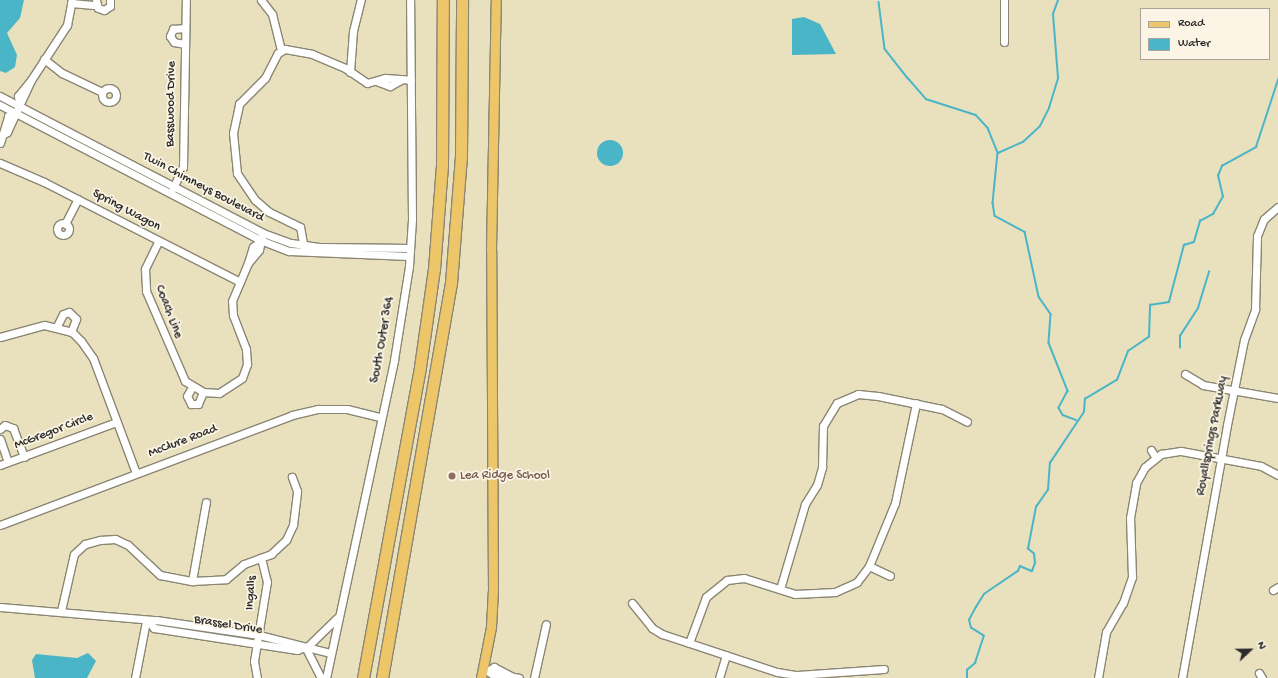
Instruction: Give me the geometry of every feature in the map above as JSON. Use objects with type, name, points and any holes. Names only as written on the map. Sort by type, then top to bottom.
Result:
[{"type":"highway","points":[[363,678],[420,367],[434,269],[442,166],[443,0]]},
{"type":"highway","points":[[382,678],[451,283],[461,157],[462,0]]},
{"type":"main road","points":[[481,678],[486,669],[493,591],[491,250],[496,0]]},
{"type":"street","points":[[1,139],[7,132],[18,104],[18,96],[31,80],[67,24],[71,2],[96,2],[100,9],[107,10],[110,0]]},
{"type":"street","name":"Basswood Drive","points":[[170,193],[182,164],[186,0]]},
{"type":"street","points":[[261,0],[272,14],[281,49],[265,78],[236,111],[233,156],[237,173],[255,200],[269,212],[300,227],[305,245],[304,253]]},
{"type":"street","points":[[350,72],[353,31],[361,0]]},
{"type":"street","name":"South Outer 364","points":[[326,678],[337,618],[394,360],[410,248],[410,0]]},
{"type":"street","points":[[1004,0],[1004,42]]},
{"type":"street","name":"Basswood Drive","points":[[185,28],[173,29],[170,36],[174,42],[185,44]]},
{"type":"street","points":[[281,49],[312,54],[350,72],[367,83],[376,81],[396,85],[401,80],[411,80]]},
{"type":"street","points":[[44,59],[62,73],[102,92]]},
{"type":"street","name":"Twin Chimneys Boulevard","points":[[0,96],[174,185],[261,238],[305,245],[410,248]]},
{"type":"street","name":"Twin Chimneys Boulevard","points":[[0,105],[13,114],[261,238],[304,253],[408,256]]},
{"type":"street","name":"Spring Wagon","points":[[0,163],[78,199],[158,242],[240,282]]},
{"type":"street","points":[[65,224],[78,199]]},
{"type":"street","name":"Royallsprings Parkway","points":[[1182,678],[1221,458],[1244,340],[1255,306],[1258,233],[1264,219],[1278,207]]},
{"type":"street","name":"Coach Line","points":[[158,242],[145,269],[146,291],[177,370],[192,387],[203,392],[219,393],[230,388],[242,378],[247,364],[246,349],[233,315],[232,301],[248,264],[253,247],[261,238]]},
{"type":"street","points":[[58,326],[63,314],[69,312],[76,319],[71,332]]},
{"type":"street","points":[[0,337],[31,326],[58,326],[71,332],[93,358],[136,473]]},
{"type":"street","points":[[1185,374],[1203,385],[1278,398]]},
{"type":"street","points":[[192,387],[187,396],[191,404],[198,404],[203,392]]},
{"type":"street","points":[[780,590],[805,504],[821,473],[823,426],[830,409],[843,398],[858,394],[916,403],[942,409],[967,422]]},
{"type":"street","points":[[689,643],[706,597],[718,584],[744,578],[795,594],[834,592],[852,586],[869,566],[896,503],[916,403]]},
{"type":"street","name":"McClure Road","points":[[0,525],[292,414],[318,409],[347,409],[380,418]]},
{"type":"street","name":"McGregor Circle","points":[[0,465],[116,422]]},
{"type":"street","points":[[0,429],[5,425],[12,428],[24,457]]},
{"type":"street","points":[[0,439],[8,462]]},
{"type":"street","points":[[1151,450],[1156,458]]},
{"type":"street","points":[[1098,678],[1106,632],[1123,603],[1133,575],[1129,522],[1136,483],[1145,467],[1156,458],[1177,451],[1261,466],[1278,475]]},
{"type":"street","points":[[61,611],[74,554],[85,544],[100,540],[115,539],[128,545],[160,575],[192,581],[226,579],[244,564],[261,558],[279,548],[293,524],[297,491],[292,477]]},
{"type":"street","points":[[192,581],[206,502]]},
{"type":"street","name":"Ingalls","points":[[257,678],[254,661],[268,582],[261,558]]},
{"type":"street","points":[[869,566],[890,576]]},
{"type":"street","points":[[632,603],[652,628],[726,656],[797,676],[884,669]]},
{"type":"street","name":"Brassel Drive","points":[[0,607],[61,611],[259,635],[330,653]]},
{"type":"street","points":[[321,678],[305,647],[337,618]]},
{"type":"street","points":[[135,678],[148,621]]},
{"type":"street","name":"Brassel Drive","points":[[148,621],[154,628],[297,650],[305,647]]},
{"type":"street","points":[[534,678],[546,624]]},
{"type":"street","points":[[719,678],[726,656]]},
{"type":"street","points":[[486,669],[494,667],[516,677]]},
{"type":"water","points":[[0,0],[24,0],[20,18],[7,33],[17,55],[15,67],[6,73],[0,71]]},
{"type":"water","points":[[804,17],[820,24],[836,54],[792,55],[792,19]]},
{"type":"water","points":[[610,140],[619,144],[623,153],[619,162],[610,166],[601,162],[597,153],[601,144]]},
{"type":"water","points":[[88,653],[96,661],[87,678],[35,678],[32,660],[36,654],[77,658]]},
{"type":"waterway","points":[[998,153],[1023,142],[1040,126],[1049,108],[1058,78],[1053,14],[1058,0]]},
{"type":"waterway","points":[[879,2],[885,49],[926,99],[976,115],[988,128],[998,153],[993,203],[995,216],[1025,232],[1039,297],[1051,314],[1049,343],[1068,391],[1059,408],[1063,415],[1076,420]]},
{"type":"waterway","points":[[967,678],[967,670],[975,663],[984,636],[971,628],[969,620],[976,607],[984,594],[1018,571],[1020,566],[1032,571],[1035,563],[1034,554],[1028,549],[1036,507],[1048,490],[1050,463],[1084,412],[1085,399],[1117,380],[1128,351],[1149,337],[1150,305],[1169,302],[1184,245],[1194,242],[1200,221],[1213,214],[1223,197],[1218,176],[1222,166],[1256,147],[1278,80]]},
{"type":"waterway","points":[[1180,348],[1180,336],[1198,308],[1209,272]]},
{"type":"place","name":"Lea Ridge School","points":[[452,476]]}]
